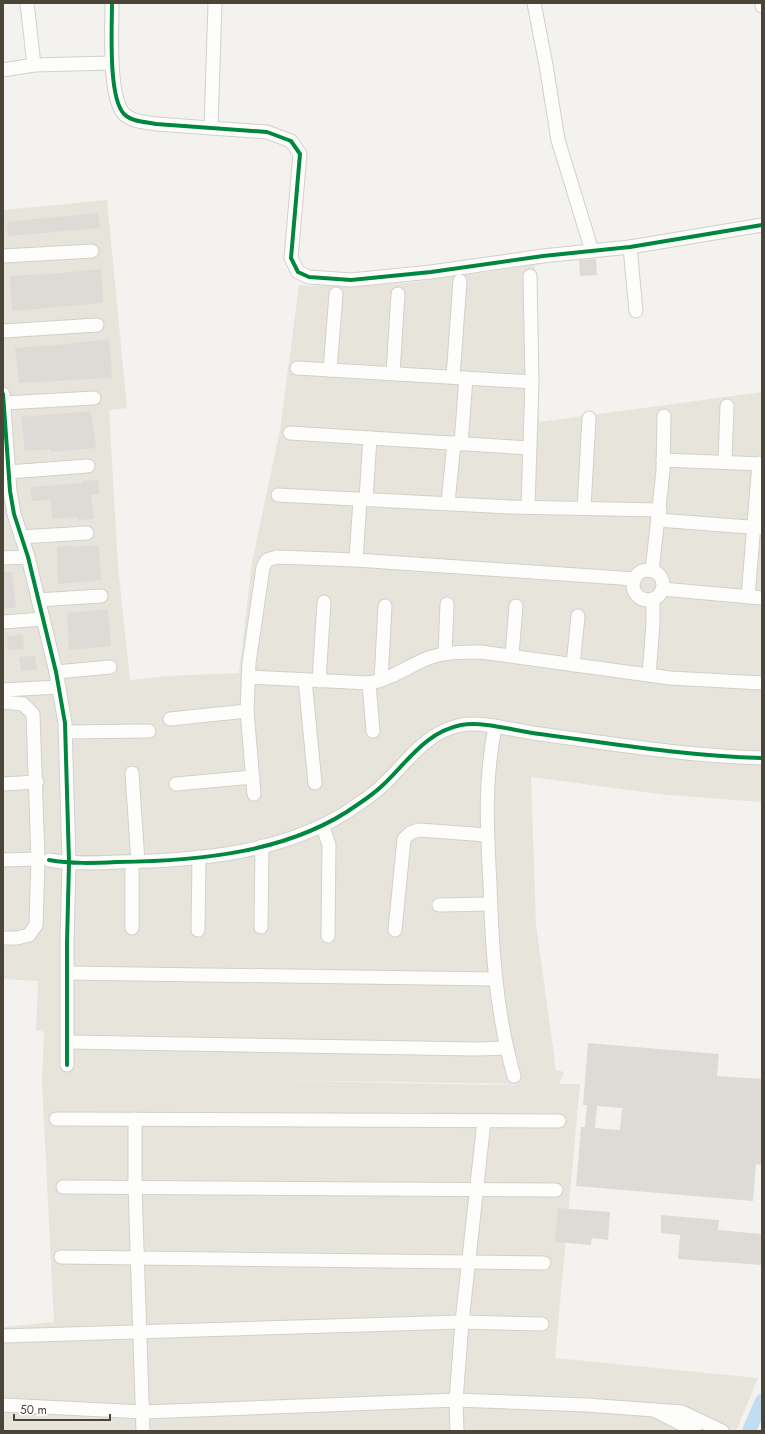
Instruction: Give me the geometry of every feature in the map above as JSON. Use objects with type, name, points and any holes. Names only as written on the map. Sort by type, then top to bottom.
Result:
[{"type":"street","points":[[27,3],[34,65]]},
{"type":"street","points":[[112,3],[112,63],[117,104],[125,115],[138,121],[267,132],[291,141],[300,154],[291,258],[298,272],[309,276],[351,280],[431,272],[543,256],[630,246],[762,225]]},
{"type":"street","points":[[211,128],[215,3]]},
{"type":"street","points":[[534,3],[546,64],[558,140],[592,251]]},
{"type":"street","points":[[3,70],[34,65],[112,63]]},
{"type":"street","points":[[630,246],[636,311]]},
{"type":"street","points":[[3,256],[92,251]]},
{"type":"street","points":[[528,507],[532,382],[530,276]]},
{"type":"street","points":[[448,503],[457,443],[460,281]]},
{"type":"street","points":[[330,370],[336,294]]},
{"type":"street","points":[[393,374],[398,294]]},
{"type":"street","points":[[3,331],[97,325]]},
{"type":"street","points":[[297,368],[532,382]]},
{"type":"street","points":[[67,1065],[68,973],[66,943],[70,862],[65,732],[62,701],[56,672],[28,557],[6,487],[8,472],[3,399],[94,398]]},
{"type":"street","points":[[725,461],[727,406]]},
{"type":"street","points":[[652,572],[659,515],[663,460],[664,416]]},
{"type":"street","points":[[584,508],[589,418]]},
{"type":"street","points":[[290,433],[529,448]]},
{"type":"street","points":[[356,560],[370,438]]},
{"type":"street","points":[[663,460],[761,463],[758,527],[748,597]]},
{"type":"street","points":[[8,472],[88,466]]},
{"type":"street","points":[[278,495],[528,507],[584,508],[758,527]]},
{"type":"street","points":[[21,537],[87,533]]},
{"type":"street","points":[[3,558],[28,557]]},
{"type":"street","points":[[254,794],[247,711],[248,677],[263,567],[267,560],[277,557],[356,560],[635,579]]},
{"type":"street","points":[[644,571],[656,573],[662,580],[662,589],[653,599],[643,599],[636,593],[634,588],[635,579],[644,571]]},
{"type":"street","points":[[662,589],[762,598]]},
{"type":"street","points":[[38,600],[101,596]]},
{"type":"street","points":[[649,675],[653,624],[653,599]]},
{"type":"street","points":[[319,681],[324,602]]},
{"type":"street","points":[[445,654],[447,604]]},
{"type":"street","points":[[373,731],[375,682],[385,606]]},
{"type":"street","points":[[512,656],[516,606]]},
{"type":"street","points":[[573,665],[578,616]]},
{"type":"street","points":[[3,622],[43,619]]},
{"type":"street","points":[[248,677],[266,676],[319,681],[375,682],[425,660],[445,654],[481,652],[649,675],[762,683]]},
{"type":"street","points":[[56,672],[110,667]]},
{"type":"street","points":[[305,680],[315,783]]},
{"type":"street","points":[[3,690],[59,687]]},
{"type":"street","points":[[3,702],[24,704],[33,714],[36,782],[43,860],[36,925],[29,935],[17,938],[3,938]]},
{"type":"street","points":[[170,719],[247,711]]},
{"type":"street","points":[[3,860],[135,862],[199,857],[262,846],[323,827],[357,806],[384,784],[419,747],[431,738],[460,725],[480,724],[685,754],[762,758]]},
{"type":"street","points":[[495,727],[487,780],[487,835],[490,904],[495,979],[506,1048],[514,1076]]},
{"type":"street","points":[[65,732],[149,731]]},
{"type":"street","points":[[132,773],[135,862],[132,928]]},
{"type":"street","points":[[176,784],[253,777]]},
{"type":"street","points":[[3,784],[36,782]]},
{"type":"street","points":[[323,827],[329,844],[328,936]]},
{"type":"street","points":[[395,930],[404,839],[410,833],[420,830],[487,835]]},
{"type":"street","points":[[261,927],[262,846]]},
{"type":"street","points":[[198,930],[199,857]]},
{"type":"street","points":[[439,905],[490,904]]},
{"type":"street","points":[[68,973],[495,979]]},
{"type":"street","points":[[68,1042],[477,1049],[506,1048]]},
{"type":"street","points":[[56,1119],[559,1121]]},
{"type":"street","points":[[135,1119],[135,1186],[144,1412],[143,1431]]},
{"type":"street","points":[[457,1431],[456,1400],[462,1322],[484,1121]]},
{"type":"street","points":[[63,1186],[556,1190]]},
{"type":"street","points":[[61,1257],[468,1260],[544,1263]]},
{"type":"street","points":[[3,1336],[462,1322],[542,1324]]},
{"type":"street","points":[[3,1405],[144,1412],[456,1400],[587,1405],[682,1412],[722,1431]]},
{"type":"street","points":[[654,1410],[695,1431]]},
{"type":"shaded area","points":[[107,200],[127,408],[109,410],[118,567],[130,680],[166,676],[239,673],[252,562],[280,430],[299,285],[310,286],[408,283],[535,265],[539,422],[762,392],[762,802],[667,795],[531,777],[536,924],[556,1070],[564,1072],[559,1084],[580,1084],[555,1358],[758,1378],[736,1431],[3,1431],[3,1327],[54,1322],[42,1082],[44,1032],[36,1030],[38,981],[3,979],[3,210]],"holes":[[[261,1080],[529,1084],[489,1085]]]},
{"type":"building","points":[[98,213],[100,228],[8,236],[7,222]]},
{"type":"building","points":[[596,259],[597,275],[580,276],[579,260]]},
{"type":"building","points":[[101,269],[103,303],[12,311],[10,276]]},
{"type":"building","points":[[109,339],[112,378],[19,383],[15,348]]},
{"type":"building","points":[[91,411],[96,448],[51,452],[51,449],[25,451],[21,417]]},
{"type":"building","points":[[98,480],[99,494],[91,495],[94,519],[78,520],[78,517],[52,519],[51,500],[32,501],[30,487],[82,483],[82,481]]},
{"type":"building","points":[[72,545],[72,547],[99,545],[101,580],[58,584],[57,547]]},
{"type":"building","points":[[3,572],[12,572],[16,607],[3,609]]},
{"type":"building","points":[[108,609],[111,646],[69,650],[67,613]]},
{"type":"building","points":[[23,635],[24,649],[8,650],[7,636]]},
{"type":"building","points":[[35,656],[37,670],[21,671],[19,657]]},
{"type":"building","points":[[588,1043],[719,1054],[717,1076],[762,1079],[762,1165],[756,1164],[753,1201],[576,1186],[581,1127],[585,1127],[587,1105],[583,1105]],"holes":[[[597,1106],[622,1108],[620,1130],[595,1128]]]},
{"type":"building","points":[[558,1208],[610,1212],[608,1240],[592,1238],[591,1245],[555,1242]]},
{"type":"building","points":[[661,1215],[719,1220],[718,1230],[762,1234],[762,1265],[678,1259],[680,1235],[661,1233]]},
{"type":"waterway","points":[[749,1431],[762,1401]]},
{"type":"cycle path","points":[[112,3],[113,78],[115,93],[119,105],[127,117],[156,124],[267,132],[291,141],[300,154],[291,258],[298,272],[309,277],[351,280],[431,272],[543,256],[630,247],[762,225]]},
{"type":"cycle path","points":[[3,394],[10,491],[14,514],[28,557],[56,672],[65,723],[69,862],[67,943],[67,1065]]},
{"type":"cycle path","points":[[49,860],[92,863],[179,859],[211,856],[273,844],[303,834],[331,821],[357,805],[381,787],[418,748],[438,734],[461,725],[490,725],[540,734],[678,752],[762,758]]}]
